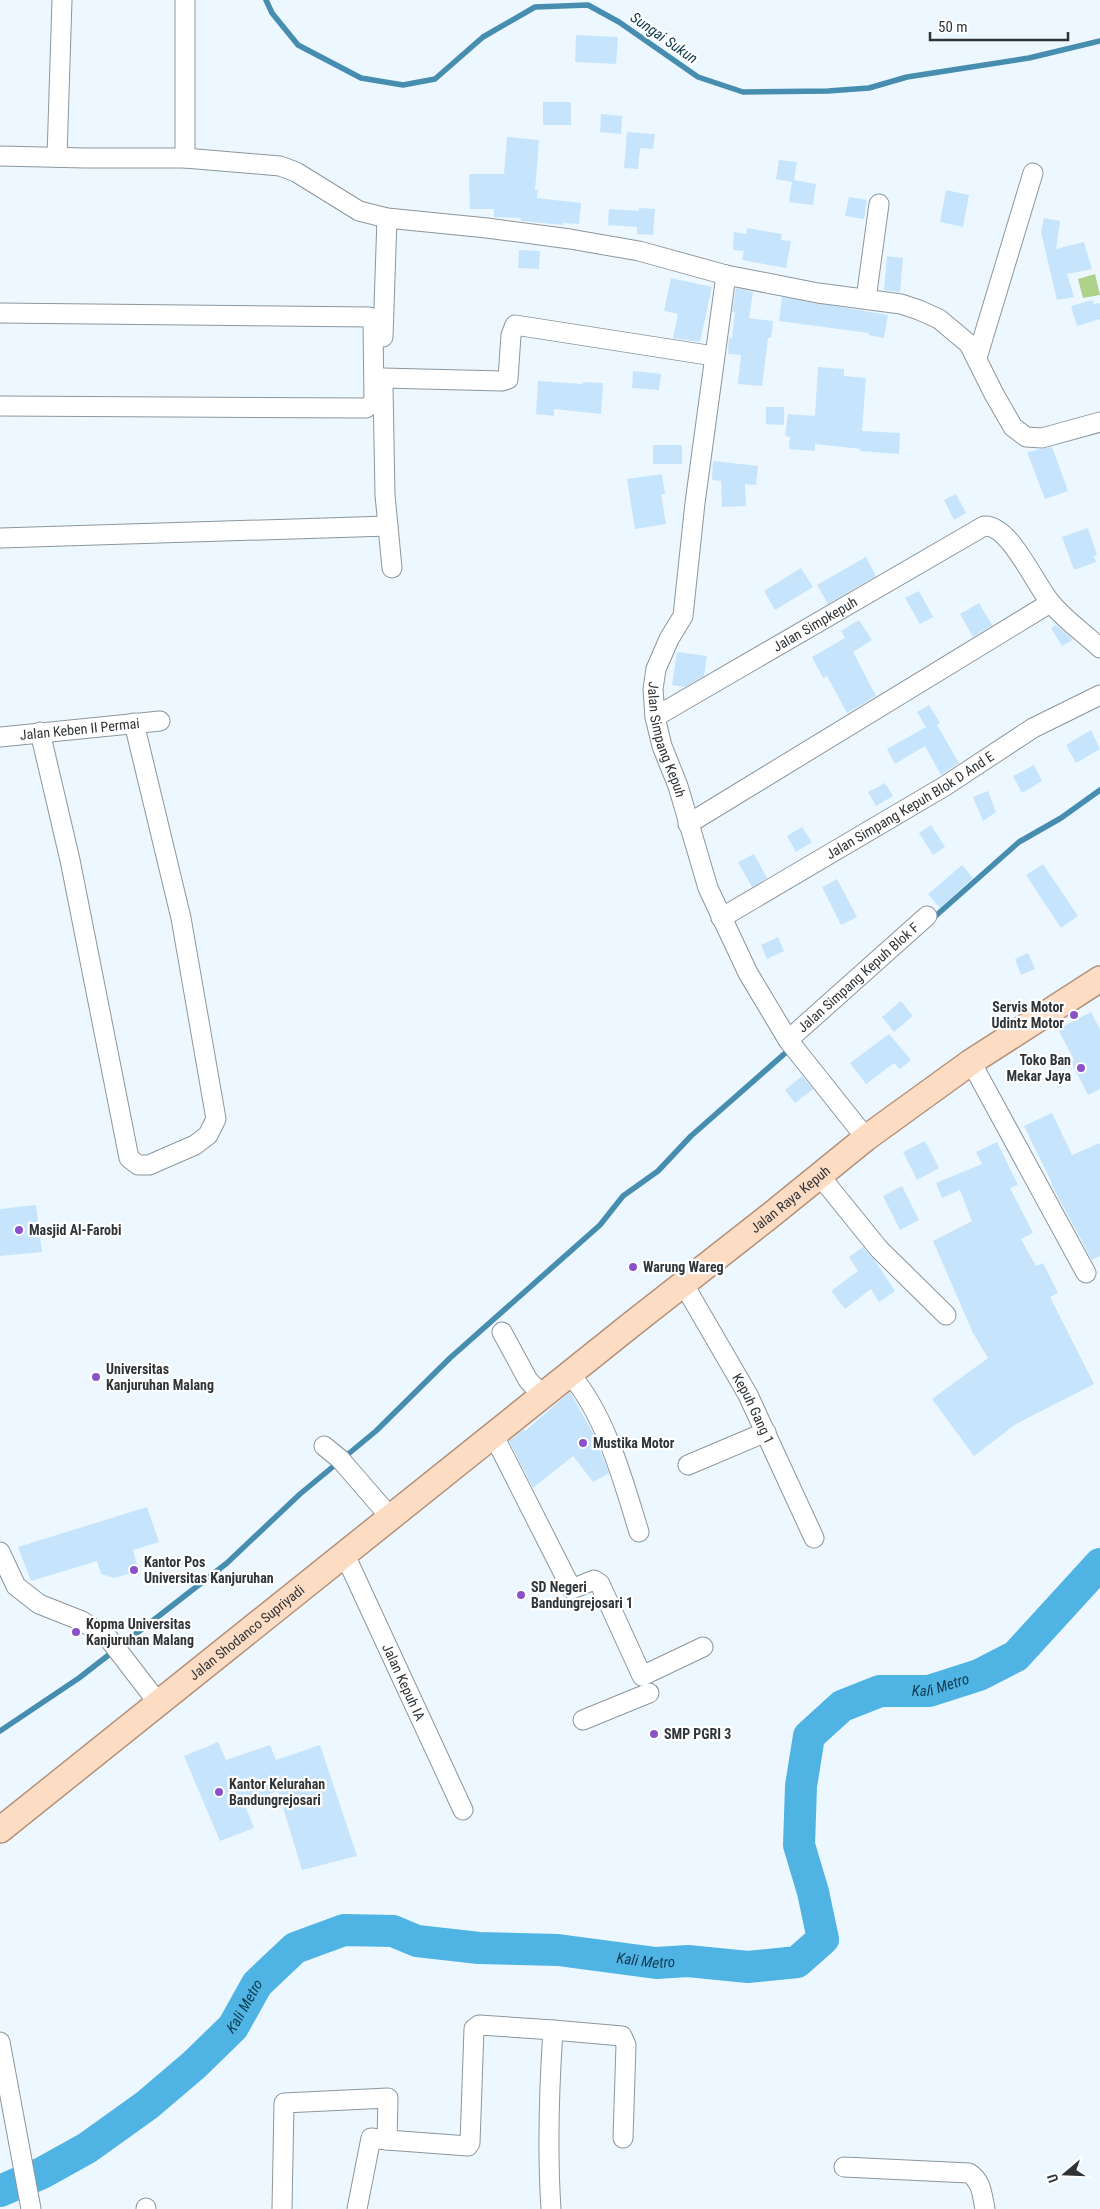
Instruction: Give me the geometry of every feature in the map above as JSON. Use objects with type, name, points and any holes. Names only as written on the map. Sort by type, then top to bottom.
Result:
[{"type":"main road","name":"Jalan Raya Kepuh","points":[[494,1436],[866,1138],[971,1062],[1100,979]]},
{"type":"main road","name":"Jalan Shodanco Supriyadi","points":[[0,1830],[494,1436]]},
{"type":"street","points":[[57,157],[62,0]]},
{"type":"street","points":[[185,0],[186,158]]},
{"type":"street","points":[[0,156],[186,158],[280,166],[296,172],[359,211],[387,218],[570,239],[639,251],[726,275],[818,293],[901,304],[939,319],[969,344],[1008,419],[1013,427],[1026,437],[1042,438],[1100,422]]},
{"type":"street","points":[[977,358],[1033,173]]},
{"type":"street","points":[[866,299],[879,204]]},
{"type":"street","points":[[387,218],[382,314],[385,495],[392,568]]},
{"type":"street","name":"Jalan Simpang Kepuh","points":[[726,275],[695,503],[683,616],[669,639],[656,669],[653,689],[655,717],[708,888],[748,973],[789,1041],[804,1057],[866,1138]]},
{"type":"street","points":[[0,313],[369,317],[372,318],[373,323],[374,402],[366,408],[0,406]]},
{"type":"street","points":[[383,378],[502,381],[508,379],[511,335],[515,325],[714,356]]},
{"type":"street","name":"Jalan Simpkepuh","points":[[655,717],[976,530],[990,525],[1003,535],[1016,551],[1050,603]]},
{"type":"street","points":[[0,538],[388,526]]},
{"type":"street","points":[[688,824],[1050,603],[1100,648]]},
{"type":"street","name":"Jalan Simpang Kepuh Blok D And E","points":[[721,918],[945,786],[1033,728],[1100,695]]},
{"type":"street","name":"Jalan Keben II Permai","points":[[0,737],[160,721]]},
{"type":"street","points":[[40,732],[70,860],[129,1158],[138,1165],[149,1165],[196,1146],[208,1135],[216,1119],[181,918],[134,723]]},
{"type":"street","name":"Jalan Simpang Kepuh Blok F","points":[[789,1041],[927,916]]},
{"type":"street","points":[[971,1062],[1086,1272]]},
{"type":"street","points":[[820,1176],[879,1249],[946,1316]]},
{"type":"street","name":"Kepuh Gang 1","points":[[683,1283],[748,1395],[814,1538]]},
{"type":"street","points":[[502,1332],[528,1380],[543,1396]]},
{"type":"street","points":[[570,1374],[583,1389],[616,1458],[639,1532]]},
{"type":"street","points":[[688,1465],[766,1432]]},
{"type":"street","points":[[494,1436],[572,1589],[594,1580],[600,1584],[647,1688]]},
{"type":"street","points":[[324,1446],[355,1475],[391,1518]]},
{"type":"street","points":[[0,1552],[8,1587],[39,1604],[82,1621],[109,1639],[159,1704]]},
{"type":"street","name":"Jalan Kepuh IA","points":[[346,1555],[463,1810]]},
{"type":"street","points":[[583,1720],[647,1688],[703,1647]]},
{"type":"street","points":[[357,2209],[371,2138],[468,2146],[470,2143],[474,2030],[479,2025],[622,2036],[626,2045],[623,2138]]},
{"type":"street","points":[[551,2209],[548,2110],[553,2030]]},
{"type":"street","points":[[0,2042],[31,2209]]},
{"type":"street","points":[[282,2209],[284,2103],[388,2098],[387,2140]]},
{"type":"street","points":[[844,2167],[969,2173],[975,2177],[980,2186],[985,2209]]},
{"type":"green space","points":[[1095,274],[1100,295],[1083,298],[1078,279]]},
{"type":"building","points":[[576,35],[618,37],[616,64],[575,62]]},
{"type":"building","points":[[543,102],[571,102],[571,125],[543,125]]},
{"type":"building","points":[[601,114],[622,116],[621,134],[600,132]]},
{"type":"building","points":[[627,132],[655,134],[653,149],[640,148],[638,169],[624,168]]},
{"type":"building","points":[[507,137],[539,140],[535,190],[538,190],[537,198],[581,203],[579,224],[563,223],[563,225],[521,221],[521,218],[494,217],[494,209],[470,209],[469,174],[504,174]]},
{"type":"building","points":[[779,160],[797,162],[794,180],[816,184],[813,205],[789,202],[792,182],[776,179]]},
{"type":"building","points":[[946,190],[969,195],[963,227],[940,222]]},
{"type":"building","points":[[849,197],[867,200],[864,219],[845,216]]},
{"type":"building","points":[[639,208],[655,209],[653,235],[637,234],[637,227],[608,225],[609,209],[639,211]]},
{"type":"building","points":[[1044,218],[1060,221],[1056,249],[1084,242],[1092,269],[1067,274],[1074,297],[1057,300],[1041,232]]},
{"type":"building","points":[[747,228],[782,234],[781,240],[791,241],[786,268],[742,260],[744,251],[733,250],[734,232],[746,234]]},
{"type":"building","points":[[519,250],[540,251],[539,269],[518,268]]},
{"type":"building","points":[[887,256],[903,258],[900,292],[884,290]]},
{"type":"building","points":[[671,278],[712,287],[700,342],[673,338],[678,314],[664,311]]},
{"type":"building","points":[[736,288],[753,292],[749,318],[773,321],[771,338],[768,338],[762,386],[738,384],[741,355],[728,354],[729,338],[732,338],[735,312],[732,312]]},
{"type":"building","points":[[782,297],[888,315],[884,338],[868,335],[869,333],[779,321]]},
{"type":"building","points":[[1092,300],[1094,304],[1100,303],[1100,319],[1077,326],[1071,306]]},
{"type":"building","points":[[818,367],[844,369],[844,376],[866,378],[862,431],[900,433],[899,454],[860,451],[861,449],[815,444],[815,451],[789,449],[790,437],[785,436],[788,414],[815,416]]},
{"type":"building","points":[[633,371],[661,374],[659,390],[632,388]]},
{"type":"building","points":[[538,381],[583,384],[583,382],[603,383],[601,414],[554,409],[554,416],[536,414]]},
{"type":"building","points":[[766,407],[784,407],[784,425],[766,424]]},
{"type":"building","points":[[653,445],[682,445],[682,464],[653,464]]},
{"type":"building","points":[[1052,447],[1068,491],[1045,499],[1027,452]]},
{"type":"building","points":[[713,461],[758,466],[756,485],[745,484],[746,506],[722,507],[721,481],[712,480]]},
{"type":"building","points":[[662,474],[665,494],[661,494],[666,524],[635,529],[627,479]]},
{"type":"building","points":[[956,494],[966,513],[954,520],[944,500]]},
{"type":"building","points":[[1088,528],[1097,555],[1094,556],[1096,562],[1074,570],[1062,537]]},
{"type":"building","points":[[866,557],[876,576],[828,604],[817,585]]},
{"type":"building","points":[[801,568],[813,587],[775,610],[764,591]]},
{"type":"building","points":[[919,591],[933,617],[920,624],[905,598]]},
{"type":"building","points":[[979,603],[992,625],[973,637],[960,614]]},
{"type":"building","points":[[859,620],[872,640],[853,652],[876,696],[847,713],[827,676],[823,678],[812,657],[845,638],[841,631]]},
{"type":"building","points":[[1056,625],[1073,640],[1062,646],[1051,628]]},
{"type":"building","points":[[677,652],[707,656],[704,676],[685,687],[672,685]]},
{"type":"building","points":[[929,705],[940,723],[937,725],[959,763],[941,775],[925,746],[895,764],[887,749],[926,727],[917,712]]},
{"type":"building","points":[[1091,730],[1100,749],[1076,763],[1066,745]]},
{"type":"building","points":[[1034,765],[1042,781],[1022,793],[1013,776]]},
{"type":"building","points":[[885,783],[893,796],[876,806],[868,792]]},
{"type":"building","points":[[988,791],[996,812],[983,821],[973,797]]},
{"type":"building","points":[[931,825],[945,847],[933,855],[919,833]]},
{"type":"building","points":[[802,827],[812,842],[796,852],[787,836]]},
{"type":"building","points":[[754,854],[767,878],[752,887],[738,862]]},
{"type":"building","points":[[1043,864],[1078,916],[1061,928],[1026,875]]},
{"type":"building","points":[[962,865],[973,878],[940,908],[928,894]]},
{"type":"building","points":[[837,879],[857,917],[841,925],[822,887]]},
{"type":"building","points":[[778,937],[784,951],[767,959],[761,945]]},
{"type":"building","points":[[1028,953],[1035,969],[1021,975],[1015,959]]},
{"type":"building","points":[[901,1001],[913,1016],[894,1032],[882,1017]]},
{"type":"building","points":[[1091,1012],[1100,1029],[1100,1089],[1088,1095],[1071,1062],[1074,1060],[1058,1029]]},
{"type":"building","points":[[889,1034],[911,1060],[900,1069],[894,1063],[866,1084],[850,1063]]},
{"type":"building","points":[[802,1076],[813,1089],[795,1103],[785,1090]]},
{"type":"building","points":[[1052,1113],[1072,1155],[1100,1143],[1100,1256],[1092,1260],[1051,1184],[1024,1126]]},
{"type":"building","points":[[925,1141],[939,1168],[917,1180],[903,1152]]},
{"type":"building","points":[[997,1142],[1018,1185],[1010,1188],[1033,1233],[1021,1239],[1036,1266],[1043,1263],[1058,1293],[1050,1297],[1094,1384],[1016,1424],[974,1456],[932,1399],[988,1358],[973,1333],[933,1241],[972,1221],[960,1190],[942,1198],[936,1183],[982,1164],[976,1152]]},
{"type":"building","points":[[902,1186],[919,1220],[900,1230],[883,1196]]},
{"type":"building","name":"Masjid Al-Farobi","points":[[36,1205],[42,1252],[0,1256],[0,1209]]},
{"type":"building","points":[[863,1247],[895,1291],[879,1302],[871,1289],[845,1309],[831,1291],[858,1271],[849,1257]]},
{"type":"building","points":[[570,1392],[593,1433],[609,1473],[593,1482],[573,1456],[533,1488],[509,1441],[524,1429],[525,1431]]},
{"type":"building","points":[[147,1507],[159,1542],[133,1550],[137,1565],[131,1573],[114,1578],[101,1574],[97,1561],[31,1581],[18,1547]]},
{"type":"building","points":[[218,1742],[226,1760],[270,1745],[276,1760],[320,1745],[357,1856],[302,1870],[278,1791],[244,1803],[254,1828],[220,1841],[184,1756]]},
{"type":"waterway","name":"Sungai Sukun","points":[[266,0],[272,13],[298,45],[361,78],[403,85],[435,79],[483,37],[535,7],[588,5],[619,22],[698,77],[743,92],[828,91],[869,88],[907,77],[1029,58],[1100,41]]},
{"type":"waterway","points":[[931,920],[1019,842],[1061,818],[1100,790]]},
{"type":"waterway","points":[[0,1731],[79,1678],[227,1563],[300,1494],[376,1431],[450,1358],[600,1225],[623,1196],[658,1171],[691,1136],[791,1048]]},
{"type":"waterway","name":"Kali Metro","points":[[0,2191],[42,2173],[87,2148],[147,2105],[194,2065],[233,2027],[257,1984],[295,1948],[344,1930],[393,1931],[417,1941],[479,1948],[558,1950],[656,1963],[688,1961],[748,1967],[797,1962],[823,1939],[813,1892],[799,1845],[801,1786],[809,1736],[842,1706],[880,1691],[929,1691],[979,1675],[1016,1656],[1100,1564]]},
{"type":"place","name":"Servis Motor Udintz Motor","points":[[1074,1015]]},
{"type":"place","name":"Toko Ban Mekar Jaya","points":[[1081,1068]]},
{"type":"place","name":"Masjid Al-Farobi","points":[[19,1230]]},
{"type":"place","name":"Warung Wareg","points":[[633,1267]]},
{"type":"place","name":"Universitas Kanjuruhan Malang","points":[[96,1377]]},
{"type":"place","name":"Mustika Motor","points":[[583,1443]]},
{"type":"place","name":"Kantor Pos Universitas Kanjuruhan","points":[[134,1570]]},
{"type":"place","name":"SD Negeri Bandungrejosari 1","points":[[521,1595]]},
{"type":"place","name":"Kopma Universitas Kanjuruhan Malang","points":[[76,1632]]},
{"type":"place","name":"SMP PGRI 3","points":[[654,1734]]},
{"type":"place","name":"Kantor Kelurahan Bandungrejosari","points":[[219,1792]]}]
